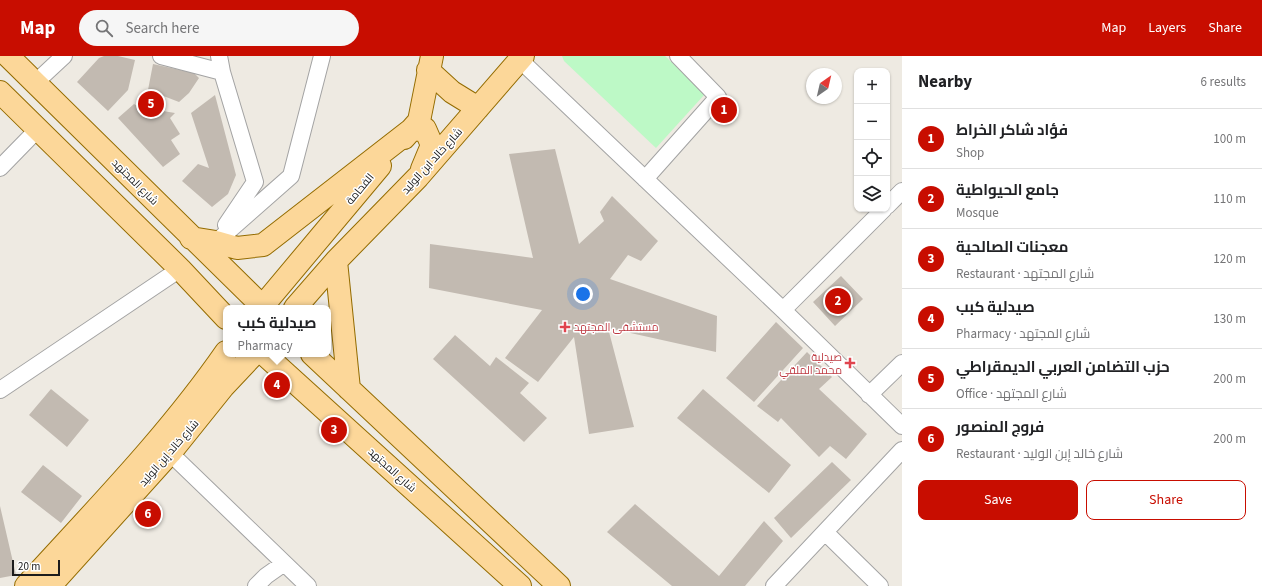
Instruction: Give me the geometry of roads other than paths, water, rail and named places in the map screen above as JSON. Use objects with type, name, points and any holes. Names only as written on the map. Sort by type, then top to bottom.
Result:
[{"type":"main road","name":"شارع المجتهد","points":[[8,56],[36,82],[259,305]]},
{"type":"main road","name":"شارع خالد ابن الوليد","points":[[336,261],[418,177],[522,58]]},
{"type":"main road","points":[[430,63],[452,92],[478,108]]},
{"type":"main road","name":"الفحامة","points":[[265,305],[419,121],[430,63]]},
{"type":"main road","points":[[0,92],[180,269],[223,315]]},
{"type":"main road","points":[[191,238],[216,242],[237,248],[263,245],[411,130],[425,129],[432,145],[418,177]]},
{"type":"main road","points":[[298,305],[336,261]]},
{"type":"main road","points":[[336,261],[349,388]]},
{"type":"main road","name":"شارع خالد إبن الوليد","points":[[26,586],[158,442],[194,397],[223,356]]},
{"type":"main road","name":"شارع خالد إبن الوليد","points":[[50,586],[170,453],[223,387],[251,357]]},
{"type":"main road","name":"شارع المجتهد","points":[[267,357],[516,585]]},
{"type":"main road","points":[[315,357],[559,586]]},
{"type":"street","points":[[36,82],[64,56]]},
{"type":"street","points":[[161,56],[222,72]]},
{"type":"street","points":[[216,242],[255,182],[222,72],[219,56]]},
{"type":"street","points":[[216,242],[291,176],[322,56]]},
{"type":"street","points":[[645,179],[718,97],[678,56]]},
{"type":"street","points":[[522,58],[645,179],[902,426]]},
{"type":"street","points":[[0,168],[37,130]]},
{"type":"street","points":[[890,203],[902,191]]},
{"type":"street","points":[[783,310],[881,212]]},
{"type":"street","points":[[0,390],[180,269]]},
{"type":"street","points":[[869,395],[902,363]]},
{"type":"street","points":[[774,586],[902,450]]},
{"type":"street","points":[[170,453],[283,564],[308,586]]},
{"type":"street","points":[[825,532],[880,586]]},
{"type":"street","points":[[256,586],[266,576],[283,564]]},
{"type":"place","name":"حزب التضامن العربي الديمقراطي","points":[[151,104]]},
{"type":"place","name":"فؤاد شاكر الخراط","points":[[724,110]]},
{"type":"place","name":"جامع الحيواطية","points":[[838,301]]},
{"type":"place","name":"مستشفى المجتهد","points":[[565,327]]},
{"type":"place","name":"صيدلية محمد الملقي","points":[[850,363]]},
{"type":"place","name":"صيدلية كبب","points":[[277,385]]},
{"type":"place","name":"معجنات الصالحية","points":[[334,430]]},
{"type":"place","name":"فروج المنصور","points":[[148,514]]}]
